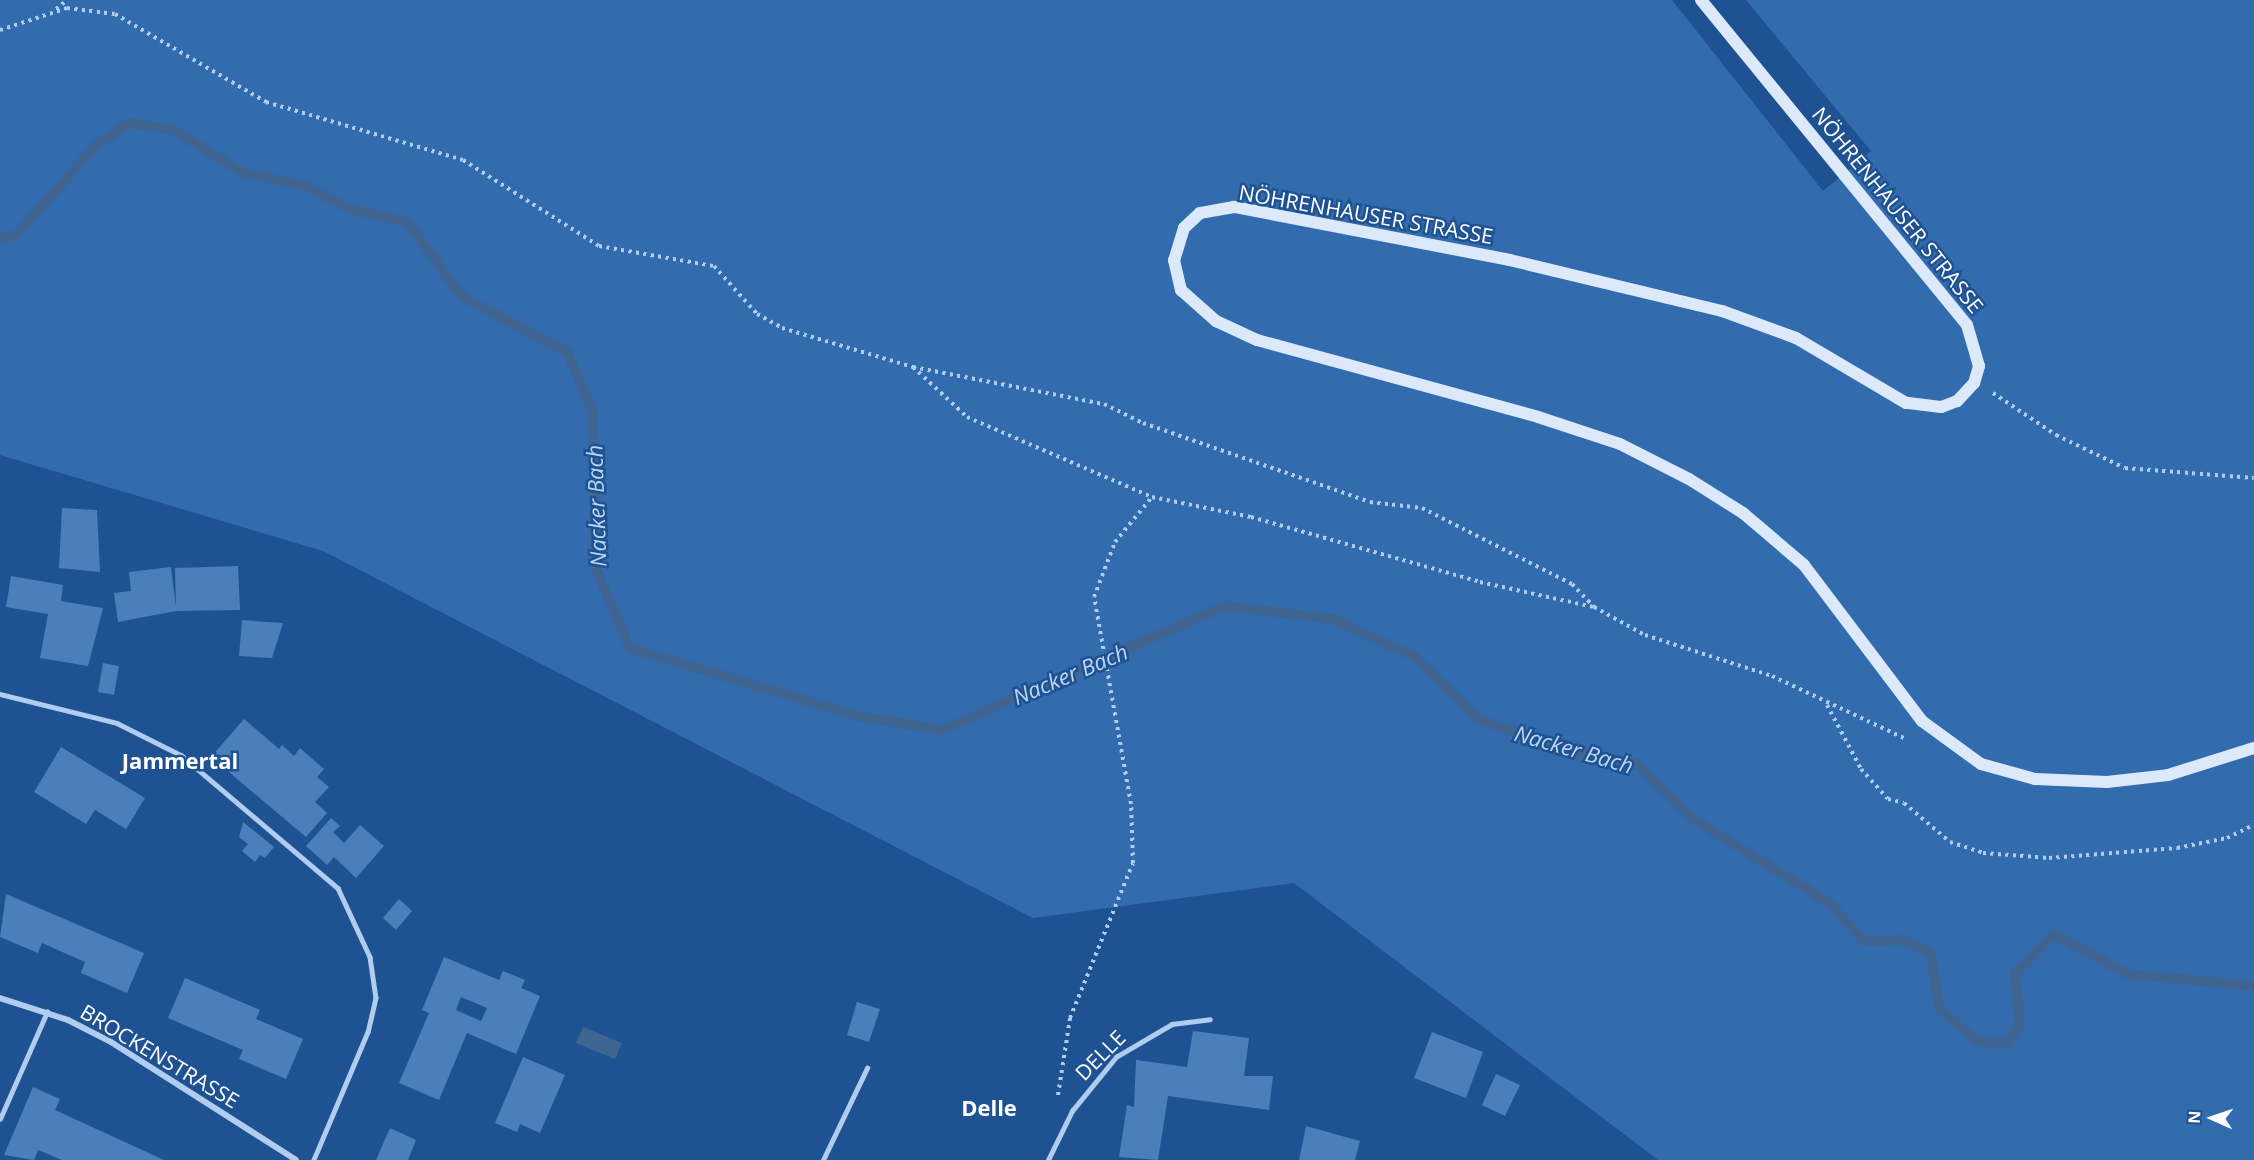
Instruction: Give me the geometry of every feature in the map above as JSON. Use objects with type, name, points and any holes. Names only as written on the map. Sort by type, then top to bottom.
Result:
[{"type":"street","name":"NÖHRENHAUSER STRASSE","points":[[1701,0],[1968,325],[1980,355],[1974,383],[1945,406],[1906,403],[1796,338],[1722,311],[1510,260],[1292,216],[1234,207],[1209,210],[1184,228],[1176,249],[1181,290],[1229,328],[1280,348],[1597,436],[1719,496],[1804,565],[1922,721],[1981,764],[2035,779],[2107,782],[2168,775],[2254,748]]},
{"type":"street","name":"BROCKENSTRASSE","points":[[0,999],[47,1012],[111,1042],[296,1160]]},
{"type":"lane","points":[[0,694],[117,723],[181,755],[338,888],[370,957],[375,998],[368,1032],[314,1160]]},
{"type":"lane","points":[[0,1119],[47,1012]]},
{"type":"lane","name":"DELLE","points":[[1048,1160],[1072,1111],[1116,1057],[1172,1024],[1210,1019]]},
{"type":"lane","points":[[824,1160],[867,1068]]},
{"type":"path","points":[[0,30],[55,10],[67,0]]},
{"type":"path","points":[[55,10],[115,14],[266,102],[463,160],[599,246],[714,266],[757,314],[782,328],[913,367],[1104,404],[1153,427],[1370,502],[1422,508],[1572,584],[1594,607]]},
{"type":"path","points":[[913,367],[967,417],[1152,497],[1251,517],[1480,582],[1594,607],[1645,635],[1772,676],[1827,704],[1907,739]]},
{"type":"path","points":[[1974,383],[2021,408],[2056,435],[2125,468],[2254,478]]},
{"type":"path","points":[[1058,1100],[1070,1018],[1133,863],[1131,804],[1110,672],[1094,597],[1115,542],[1152,497]]},
{"type":"path","points":[[1827,704],[1861,769],[1884,795],[1904,803],[1950,842],[1983,854],[2049,858],[2186,848],[2254,825]]},
{"type":"shaded area","points":[[0,0],[1672,0],[1823,191],[1871,151],[1746,0],[2254,0],[2254,1160],[1658,1160],[1294,883],[1033,918],[323,551],[0,455]]},
{"type":"shaded area","points":[[583,1027],[622,1043],[615,1059],[576,1043]]},
{"type":"building","points":[[62,508],[97,510],[100,572],[59,568]]},
{"type":"building","points":[[238,566],[240,610],[176,611],[118,622],[114,593],[131,591],[129,572],[171,567],[176,607],[175,568]]},
{"type":"building","points":[[11,576],[63,585],[61,601],[103,608],[88,666],[40,658],[48,614],[6,607]]},
{"type":"building","points":[[242,620],[283,623],[272,658],[239,656]]},
{"type":"building","points":[[103,663],[119,666],[114,695],[98,692]]},
{"type":"building","points":[[244,719],[279,749],[282,745],[294,756],[300,748],[324,769],[317,777],[329,787],[315,802],[327,813],[306,837],[211,757]]},
{"type":"building","points":[[61,747],[145,798],[126,829],[95,810],[86,824],[34,792]]},
{"type":"building","points":[[331,818],[340,826],[333,832],[344,843],[360,825],[384,846],[356,878],[334,857],[327,865],[306,846]]},
{"type":"building","points":[[243,822],[274,847],[265,858],[260,855],[255,862],[242,851],[248,844],[239,837]]},
{"type":"building","points":[[6,894],[144,953],[127,993],[81,973],[85,962],[42,943],[38,953],[0,937]]},
{"type":"building","points":[[399,899],[412,911],[396,930],[383,918]]},
{"type":"building","points":[[444,957],[499,980],[503,971],[525,980],[521,988],[540,996],[516,1054],[467,1033],[439,1100],[399,1083],[429,1013],[422,1010]],"holes":[[[461,997],[487,1008],[481,1021],[456,1010]]]},
{"type":"building","points":[[185,978],[260,1010],[256,1019],[303,1039],[286,1079],[239,1059],[243,1050],[168,1018]]},
{"type":"building","points":[[857,1002],[880,1009],[869,1042],[847,1035]]},
{"type":"building","points":[[1193,1031],[1249,1038],[1244,1076],[1273,1076],[1269,1110],[1168,1096],[1158,1160],[1119,1157],[1127,1105],[1134,1107],[1136,1060],[1187,1067]]},
{"type":"building","points":[[1432,1032],[1483,1052],[1466,1098],[1414,1078]]},
{"type":"building","points":[[523,1057],[565,1075],[540,1133],[520,1124],[517,1132],[495,1123]]},
{"type":"building","points":[[1496,1074],[1520,1085],[1505,1116],[1482,1105]]},
{"type":"building","points":[[33,1087],[60,1099],[55,1110],[164,1160],[62,1160],[38,1150],[34,1160],[4,1155]]},
{"type":"building","points":[[1306,1126],[1360,1141],[1355,1160],[1299,1160]]},
{"type":"building","points":[[390,1128],[416,1140],[408,1160],[376,1160]]},
{"type":"waterway","name":"Nacker Bach","points":[[0,238],[16,235],[95,146],[130,123],[173,130],[244,173],[306,186],[352,210],[408,222],[461,296],[567,352],[593,412],[596,569],[630,648],[862,717],[942,730],[1225,606],[1333,619],[1415,657],[1478,719],[1569,752],[1637,764],[1693,819],[1828,902],[1864,941],[1904,940],[1931,953],[1939,1008],[1976,1041],[2008,1043],[2020,1024],[2015,974],[2054,934],[2127,974],[2254,986]]},
{"type":"district","name":"Jammertal","points":[[180,761]]},
{"type":"district","name":"Delle","points":[[989,1108]]}]
